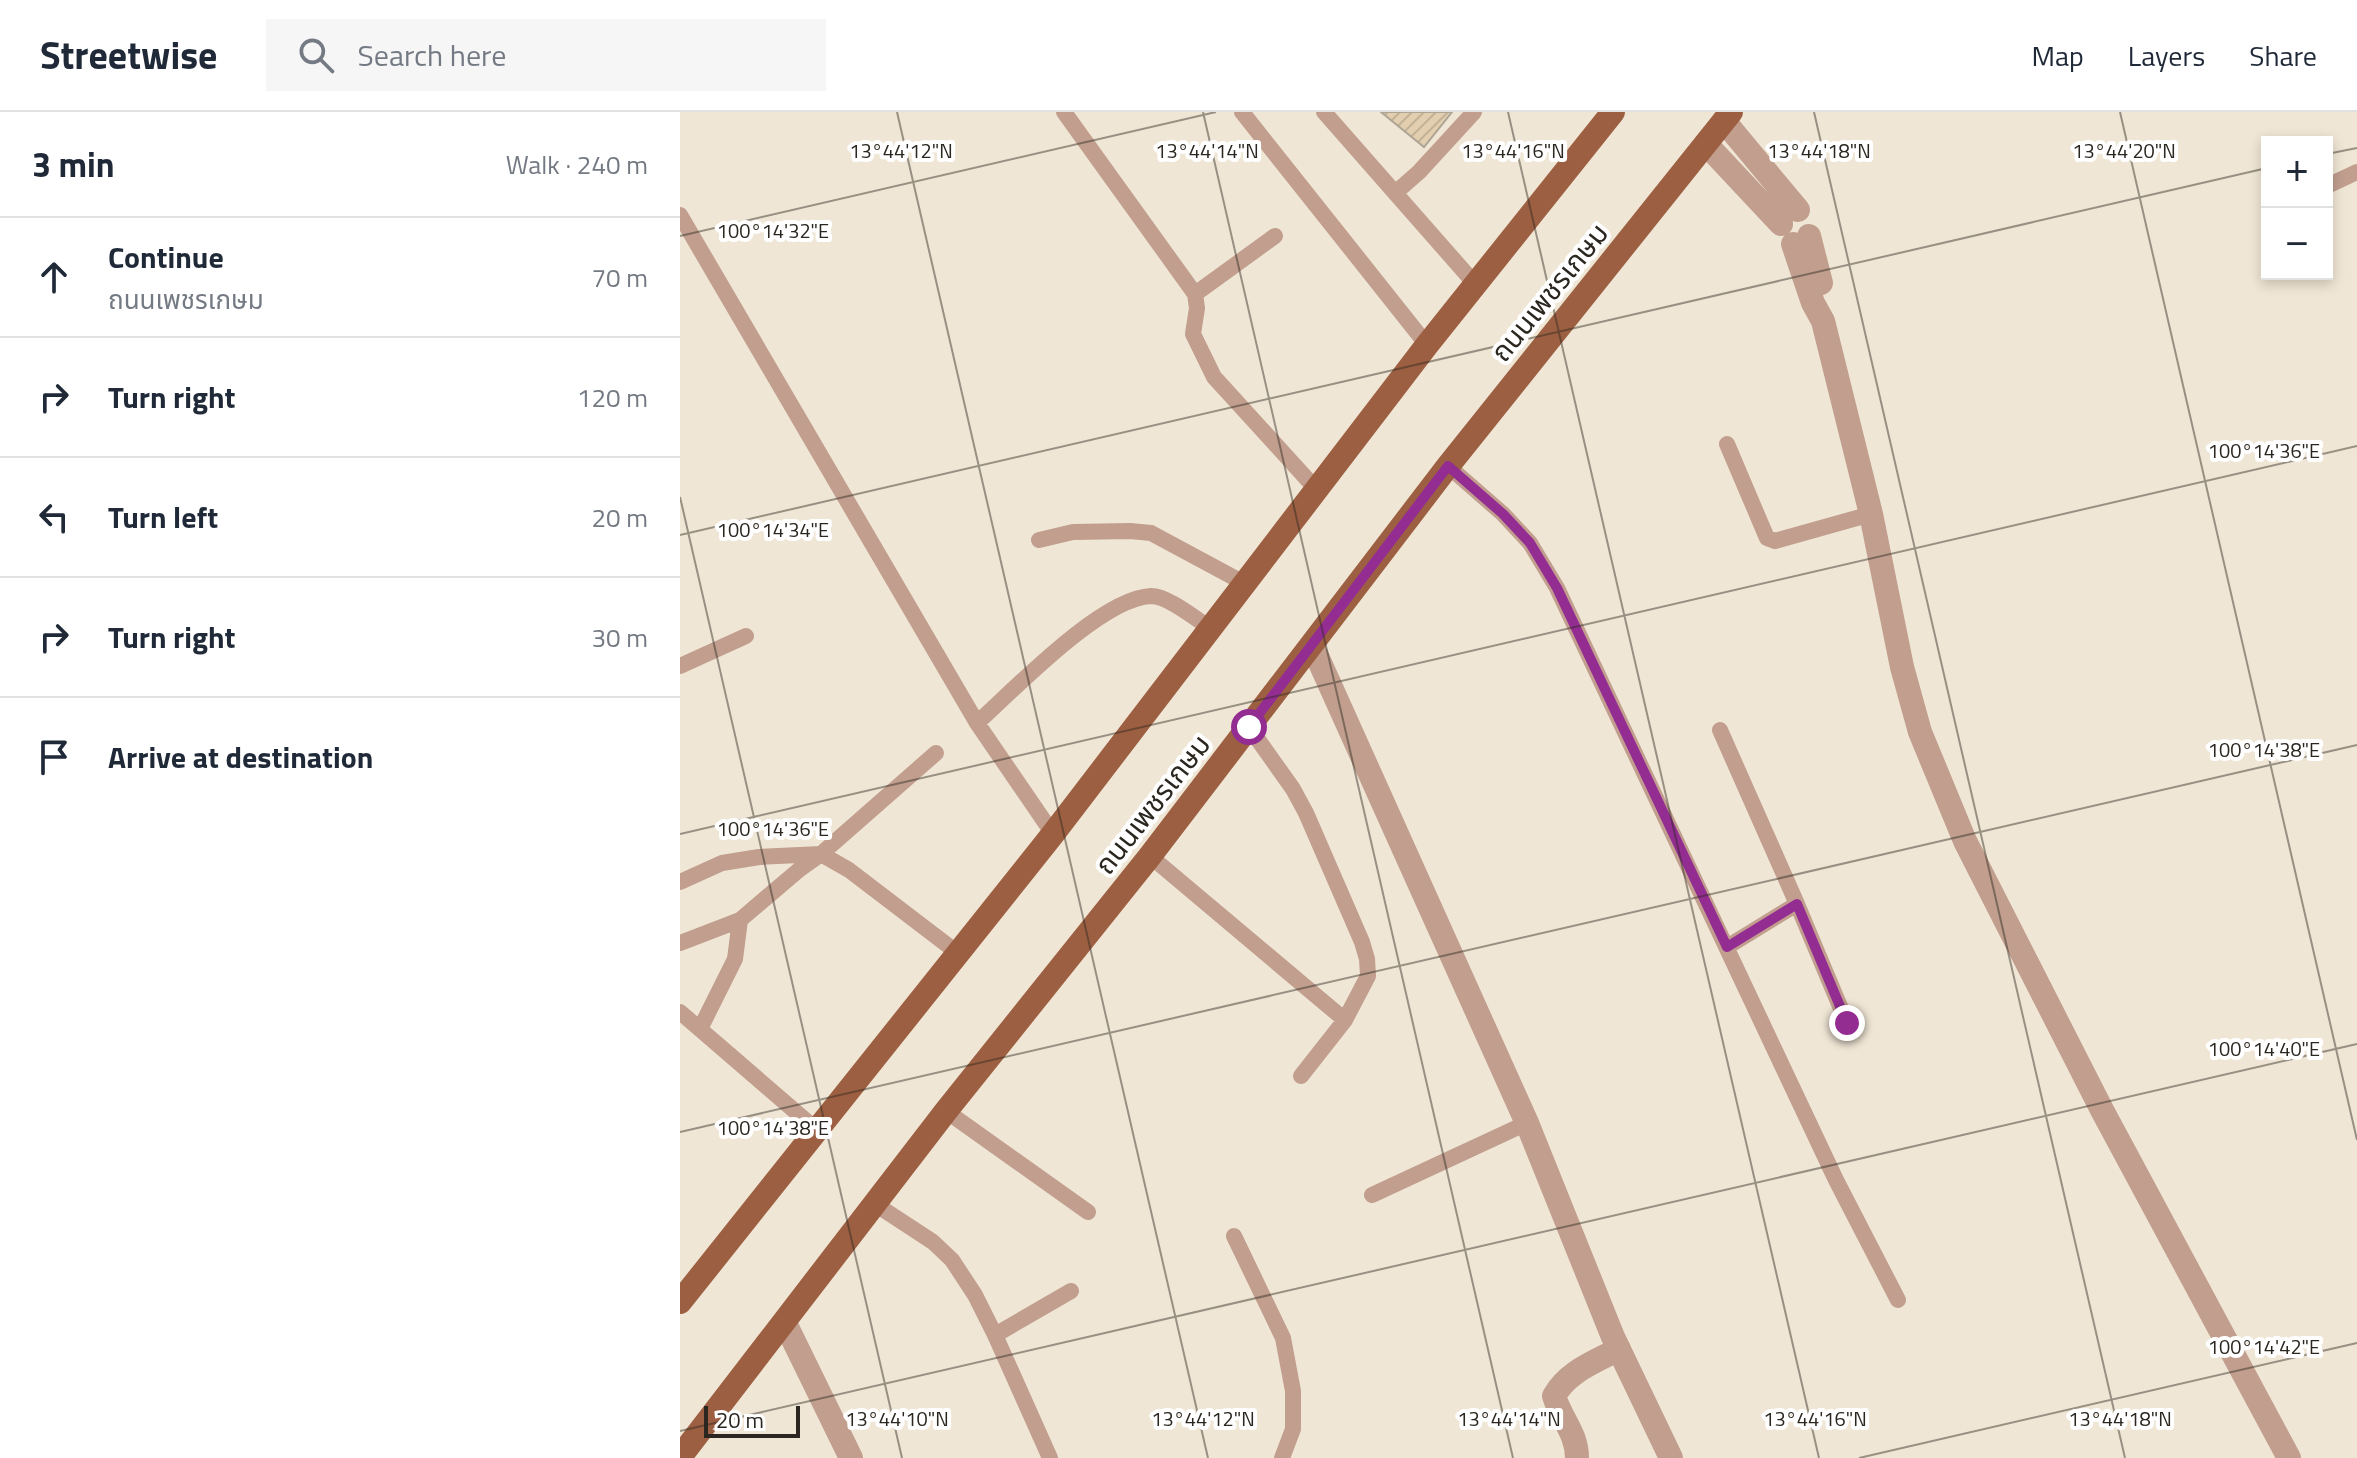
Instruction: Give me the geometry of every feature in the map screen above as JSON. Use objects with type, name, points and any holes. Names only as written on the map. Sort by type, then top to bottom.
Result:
[{"type":"main road","points":[[680,1302],[959,954],[1427,345],[1613,112]]},
{"type":"main road","name":"ถนนเพชรเกษม","points":[[680,1457],[946,1111],[1150,856],[1448,466],[1728,116]]},
{"type":"street","points":[[1728,116],[1795,228],[1813,303],[1823,321],[1871,514],[1902,667],[1920,732],[1965,841],[2102,1110],[2289,1458]]},
{"type":"street","points":[[1706,144],[1795,228]]},
{"type":"street","points":[[1312,645],[1527,1123],[1619,1349],[1671,1458]]},
{"type":"street","points":[[785,1323],[851,1458]]},
{"type":"street","points":[[1577,1458],[1577,1445],[1554,1396],[1574,1373],[1619,1349]]},
{"type":"lane","points":[[1064,112],[1195,294],[1197,308],[1193,334],[1214,377],[1316,489]]},
{"type":"lane","points":[[1242,112],[1427,345]]},
{"type":"lane","points":[[1324,112],[1476,285]]},
{"type":"lane","points":[[1395,193],[1419,172],[1474,112]]},
{"type":"lane","points":[[2333,183],[2357,172]]},
{"type":"lane","points":[[680,215],[977,723],[1053,834]]},
{"type":"lane","points":[[1195,294],[1275,236]]},
{"type":"lane","points":[[1727,444],[1767,538],[1775,541],[1871,514]]},
{"type":"lane","points":[[1448,466],[1503,514],[1530,543],[1557,588],[1836,1180],[1898,1300]]},
{"type":"lane","points":[[1039,540],[1073,532],[1151,533],[1244,583]]},
{"type":"lane","points":[[977,723],[1060,647],[1124,602],[1151,596],[1165,599],[1210,628]]},
{"type":"lane","points":[[680,666],[746,636]]},
{"type":"lane","points":[[1249,727],[1293,789],[1306,813],[1367,959],[1368,976],[1345,1020],[1301,1076]]},
{"type":"lane","points":[[1720,730],[1847,1023]]},
{"type":"lane","points":[[680,943],[740,920],[936,753]]},
{"type":"lane","points":[[680,882],[722,863],[759,857],[821,854],[849,870],[959,954]]},
{"type":"lane","points":[[1150,856],[1345,1020]]},
{"type":"lane","points":[[1727,947],[1797,904]]},
{"type":"lane","points":[[700,1029],[735,959],[740,920]]},
{"type":"lane","points":[[680,1012],[818,1131]]},
{"type":"lane","points":[[946,1111],[1088,1212]]},
{"type":"lane","points":[[1372,1195],[1527,1123]]},
{"type":"lane","points":[[875,1204],[933,1242],[952,1260],[975,1295],[995,1335],[1050,1458]]},
{"type":"lane","points":[[1234,1236],[1283,1338],[1293,1391],[1293,1429],[1282,1458]]},
{"type":"lane","points":[[995,1335],[1071,1291]]},
{"type":"building","points":[[1381,112],[1452,112],[1424,147]]},
{"type":"route","points":[[1249,727],[1448,466],[1503,514],[1530,543],[1557,588],[1727,947],[1797,904],[1847,1023]]}]
